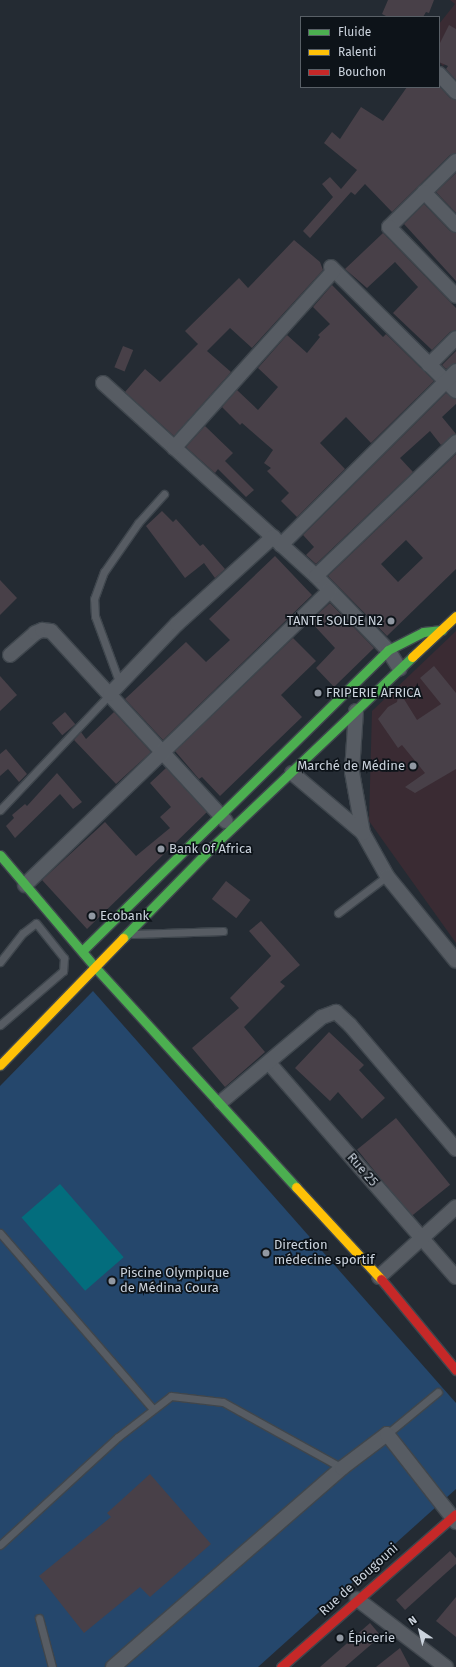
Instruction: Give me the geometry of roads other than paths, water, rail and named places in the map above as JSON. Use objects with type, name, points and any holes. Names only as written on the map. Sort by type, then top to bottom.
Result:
[{"type":"street","points":[[440,75],[456,92]]},
{"type":"street","points":[[456,160],[389,227],[456,296]]},
{"type":"street","points":[[424,192],[456,225]]},
{"type":"street","points":[[174,448],[333,269],[456,391]]},
{"type":"street","points":[[429,365],[456,338]]},
{"type":"street","points":[[115,689],[177,624],[277,541],[456,371]]},
{"type":"street","points":[[103,383],[316,576],[388,650],[400,669]]},
{"type":"street","points":[[316,576],[456,442]]},
{"type":"street","points":[[25,885],[330,590]]},
{"type":"street","points":[[0,1064],[233,828],[456,616]]},
{"type":"street","points":[[10,656],[35,633],[42,630],[51,631],[115,689],[162,752],[233,828]]},
{"type":"street","points":[[82,951],[388,650],[423,632],[442,630]]},
{"type":"street","points":[[356,711],[352,772],[363,833],[387,876],[456,961]]},
{"type":"street","points":[[292,773],[363,833]]},
{"type":"street","points":[[0,855],[95,967],[221,1102],[379,1276],[456,1370]]},
{"type":"street","points":[[221,1102],[322,1017],[336,1012],[350,1025],[456,1149]]},
{"type":"street","name":"Rue 25","points":[[269,1063],[456,1276]]},
{"type":"street","points":[[379,1276],[456,1207]]},
{"type":"street","points":[[113,1667],[342,1468],[387,1434],[454,1518]]},
{"type":"street","name":"Rue de Bougouni","points":[[281,1667],[357,1599],[454,1518]]},
{"type":"street","points":[[357,1599],[446,1667]]},
{"type":"lane","points":[[0,810],[115,689],[96,616],[94,599],[104,572],[138,523],[164,494]]},
{"type":"lane","points":[[338,913],[387,876]]},
{"type":"lane","points":[[0,962],[23,933],[49,913]]},
{"type":"lane","points":[[0,1024],[63,971],[64,958],[36,923]]},
{"type":"lane","points":[[127,934],[223,931]]},
{"type":"lane","points":[[0,1233],[153,1408]]},
{"type":"lane","points":[[387,1434],[438,1392]]},
{"type":"lane","points":[[0,1545],[153,1408],[171,1396],[181,1395],[223,1402],[342,1468]]},
{"type":"lane","points":[[39,1618],[52,1667]]},
{"type":"place","name":"TANTE SOLDE N2","points":[[391,621]]},
{"type":"place","name":"FRIPERIE AFRICA","points":[[318,693]]},
{"type":"place","name":"Marché de Médine","points":[[413,766]]},
{"type":"place","name":"Bank Of Africa","points":[[161,849]]},
{"type":"place","name":"Ecobank","points":[[92,916]]},
{"type":"place","name":"Direction médecine sportif","points":[[266,1253]]},
{"type":"place","name":"Piscine Olympique de Médina Coura","points":[[112,1281]]},
{"type":"place","name":"Épicerie","points":[[340,1638]]}]
